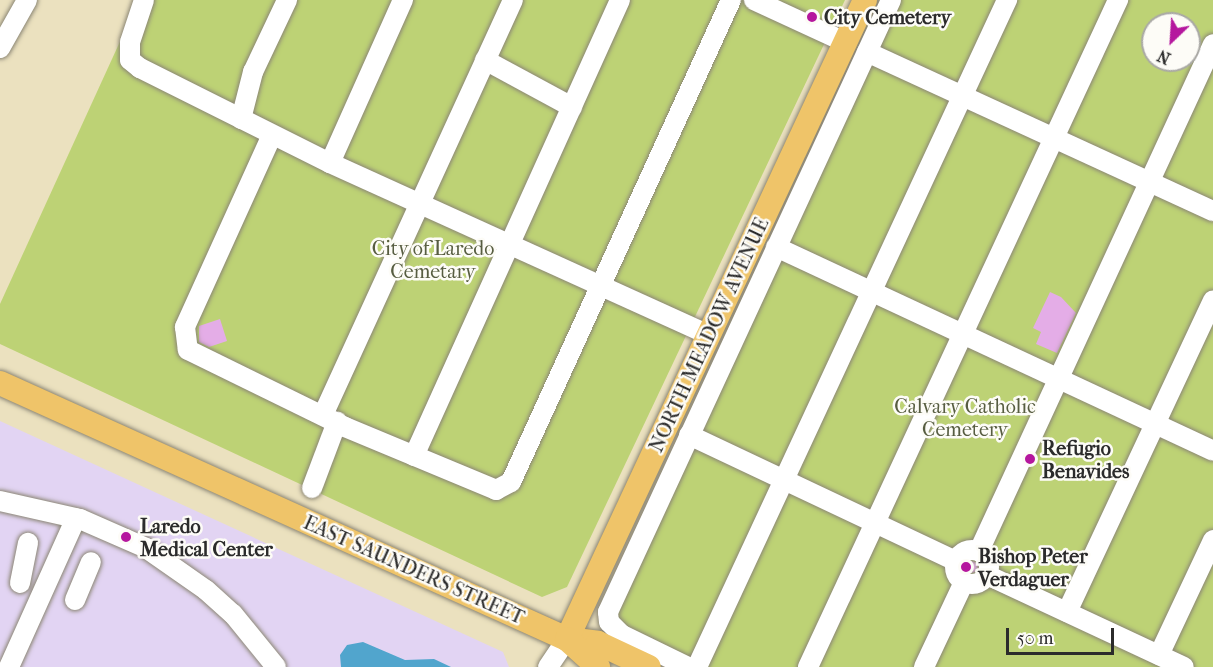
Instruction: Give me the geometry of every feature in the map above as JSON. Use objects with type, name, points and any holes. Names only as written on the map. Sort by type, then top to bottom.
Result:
[{"type":"main road","name":"NORTH MEADOW AVENUE","points":[[567,639],[709,335],[856,47],[865,0]]},
{"type":"main road","name":"EAST SAUNDERS STREET","points":[[0,383],[567,639],[598,643],[649,667]]},
{"type":"main road","name":"EAST SAUNDERS STREET","points":[[567,639],[596,667]]},
{"type":"street","points":[[0,48],[27,0]]},
{"type":"street","points":[[144,0],[130,42],[130,60],[272,135],[709,335]]},
{"type":"street","points":[[241,119],[253,72],[287,0]]},
{"type":"street","points":[[330,162],[403,0]]},
{"type":"street","points":[[312,488],[330,419],[419,203],[513,0]]},
{"type":"street","points":[[414,456],[620,0]]},
{"type":"street","points":[[272,135],[185,327],[185,342],[198,356],[330,419],[483,486],[504,488],[601,285],[731,0]]},
{"type":"street","points":[[754,0],[1213,211]]},
{"type":"street","points":[[688,667],[622,635],[609,622],[608,612],[776,247],[856,47],[891,0]]},
{"type":"street","points":[[697,667],[1007,0]]},
{"type":"street","points":[[808,667],[1118,0]]},
{"type":"street","points":[[979,551],[1213,44]]},
{"type":"street","points":[[485,60],[572,106]]},
{"type":"street","points":[[776,247],[1213,451]]},
{"type":"street","points":[[1067,612],[1213,300]]},
{"type":"street","points":[[689,435],[956,561]]},
{"type":"street","points":[[0,501],[76,518],[113,532],[177,568],[233,614],[276,667]]},
{"type":"street","points":[[9,667],[76,518]]},
{"type":"street","points":[[1159,655],[1213,540]]},
{"type":"street","points":[[20,583],[28,543]]},
{"type":"street","points":[[965,551],[979,551],[988,564],[987,574],[980,582],[964,582],[957,575],[956,561],[965,551]]},
{"type":"street","points":[[75,600],[91,562]]},
{"type":"street","points":[[987,574],[1184,667]]},
{"type":"street","points":[[924,667],[964,582]]},
{"type":"street","name":"NORTH MEADOW AVENUE","points":[[548,667],[567,639]]},
{"type":"shaded area","name":"Laredo Medical Center","points":[[0,421],[503,652],[509,667],[0,667]]},
{"type":"green space","name":"City of Laredo Cemetary","points":[[139,0],[845,0],[567,587],[542,597],[0,344],[0,304]]},
{"type":"green space","name":"Calvary Catholic Cemetery","points":[[886,0],[1213,0],[1213,667],[677,667],[600,616]]},
{"type":"water","points":[[363,642],[405,660],[434,659],[451,667],[341,667],[340,655],[347,645]]},
{"type":"building","points":[[1050,292],[1061,297],[1076,313],[1057,353],[1036,344],[1041,332],[1033,328]]},
{"type":"building","points":[[220,319],[227,341],[209,347],[199,342],[199,326]]},
{"type":"building","points":[[974,561],[978,567],[974,573],[970,573],[966,565]]},
{"type":"place","name":"City Cemetery","points":[[812,17]]},
{"type":"place","name":"Refugio Benavides","points":[[1030,459]]},
{"type":"place","name":"Laredo Medical Center","points":[[126,537]]},
{"type":"place","name":"Bishop Peter Verdaguer","points":[[966,567]]}]
